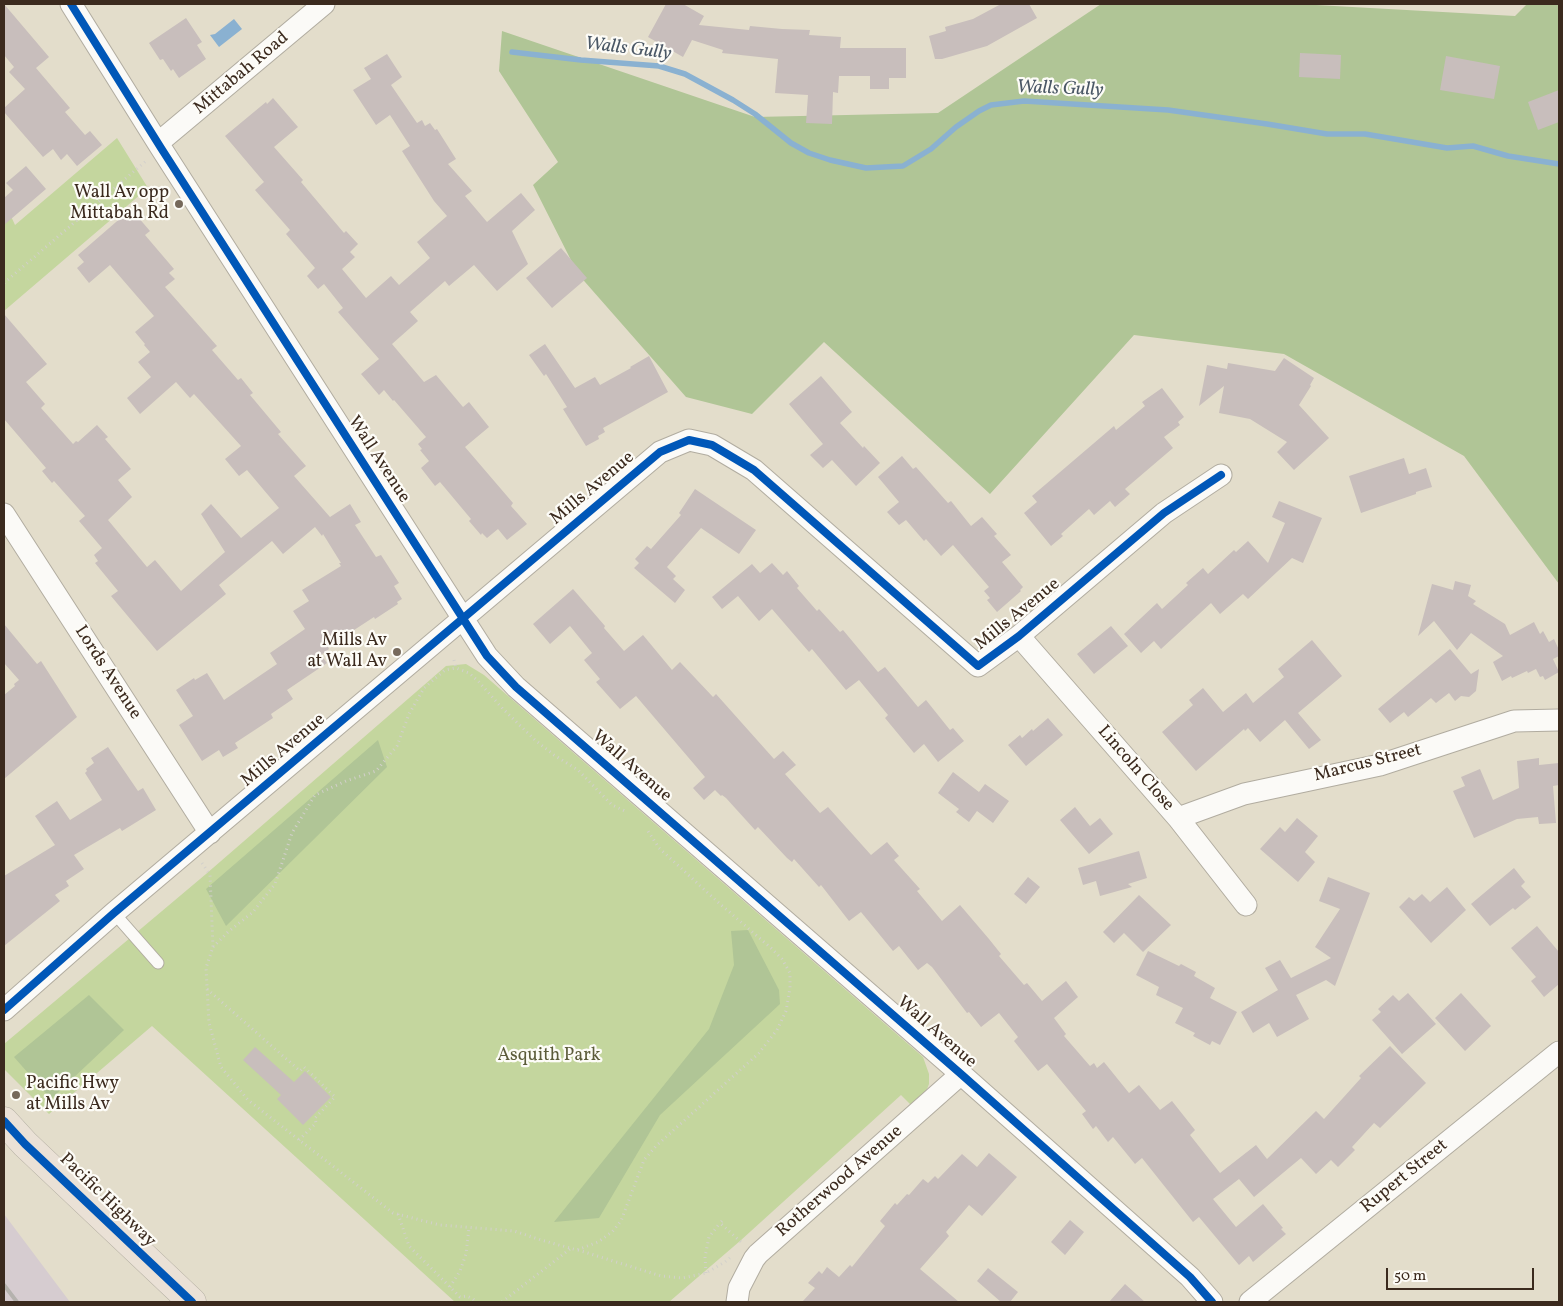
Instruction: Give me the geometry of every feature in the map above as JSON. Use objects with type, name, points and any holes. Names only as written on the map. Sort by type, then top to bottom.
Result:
[{"type":"main road","name":"Pacific Highway","points":[[4,1121],[192,1302]]},
{"type":"street","name":"Wall Avenue","points":[[71,4],[159,146],[487,656],[516,687],[962,1074],[1190,1277],[1212,1302]]},
{"type":"street","name":"Mittabah Road","points":[[159,146],[324,4]]},
{"type":"street","name":"Mills Avenue","points":[[4,1010],[191,848],[660,452],[689,440],[712,445],[754,470],[978,666],[1019,636],[1164,513],[1221,475]]},
{"type":"street","name":"Lords Avenue","points":[[4,514],[210,832]]},
{"type":"street","name":"Lincoln Close","points":[[1019,636],[1178,818],[1246,905]]},
{"type":"street","name":"Marcus Street","points":[[1178,818],[1244,794],[1380,765],[1514,721],[1559,720]]},
{"type":"street","name":"Rupert Street","points":[[1250,1302],[1559,1052]]},
{"type":"street","name":"Rotherwood Avenue","points":[[737,1302],[739,1288],[758,1254],[962,1074]]},
{"type":"lane","points":[[114,914],[158,963]]},
{"type":"path","points":[[4,283],[159,146]]},
{"type":"path","points":[[454,660],[456,668]]},
{"type":"path","points":[[213,947],[253,912],[276,884],[292,833],[315,795],[346,781],[376,771],[397,746],[409,714],[424,688],[446,670],[456,668],[469,673],[535,740],[578,770],[612,805],[628,813]]},
{"type":"path","points":[[577,1250],[598,1242],[612,1232],[621,1221],[644,1160],[656,1146],[759,1053],[786,1011],[790,988],[790,973],[782,959],[659,848],[647,830]]},
{"type":"path","points":[[191,848],[210,875],[213,947],[206,968],[209,1023],[221,1067],[248,1100],[298,1141],[393,1213],[440,1225],[514,1230],[661,1276],[683,1278],[706,1273],[725,1262],[738,1250]]},
{"type":"path","points":[[207,988],[300,1071],[304,1066],[335,1097],[315,1118],[316,1123],[298,1141]]},
{"type":"path","points":[[398,1214],[409,1246],[460,1298],[467,1296],[473,1298],[476,1302]]},
{"type":"path","points":[[706,1273],[705,1257],[710,1237],[721,1222],[732,1234]]},
{"type":"path","points":[[450,1287],[460,1270],[466,1254],[469,1228]]},
{"type":"path","points":[[502,1302],[570,1249]]},
{"type":"shaded area","points":[[4,1214],[70,1302],[4,1302]]},
{"type":"green space","points":[[1101,4],[1298,4],[1515,16],[1527,4],[1559,4],[1559,584],[1464,456],[1284,354],[1134,335],[990,494],[824,342],[752,414],[686,397],[578,274],[533,185],[558,162],[499,71],[502,31],[755,117],[938,113]]},
{"type":"green space","points":[[117,138],[148,188],[4,311],[4,201],[15,225]]},
{"type":"green space","name":"Asquith Park","points":[[466,664],[484,675],[923,1057],[929,1074],[929,1084],[925,1094],[911,1105],[901,1095],[740,1241],[669,1302],[455,1302],[152,1026],[49,1114],[4,1069],[4,1044],[206,874],[446,666]]},
{"type":"green space","points":[[378,740],[387,767],[226,926],[206,889]]},
{"type":"green space","points":[[748,930],[779,990],[780,1004],[660,1115],[599,1218],[554,1222],[709,1029],[734,965],[731,931]]},
{"type":"green space","points":[[89,995],[124,1030],[51,1099],[14,1057]]},
{"type":"water","points":[[234,19],[242,29],[219,47],[210,35],[215,34]]},
{"type":"building","points":[[4,4],[49,57],[36,68],[70,108],[65,112],[85,135],[90,131],[102,145],[77,166],[67,154],[61,160],[53,149],[43,157],[4,112],[4,108],[25,89],[9,72],[14,67],[4,55]]},
{"type":"building","points":[[666,4],[683,4],[704,16],[699,25],[749,30],[750,26],[810,30],[809,35],[841,37],[840,48],[906,48],[906,78],[889,78],[889,89],[870,89],[870,76],[839,76],[838,93],[833,92],[832,124],[806,123],[808,95],[775,93],[778,59],[722,53],[723,50],[692,40],[683,57],[648,37]]},
{"type":"building","points":[[1001,4],[1029,4],[1037,18],[987,46],[942,59],[935,59],[929,36],[946,31],[945,27],[973,19]]},
{"type":"building","points":[[186,18],[202,42],[197,45],[206,59],[179,78],[173,69],[171,71],[163,59],[160,60],[149,43]]},
{"type":"building","points":[[1300,53],[1341,55],[1340,79],[1299,77]]},
{"type":"building","points":[[387,54],[402,77],[391,85],[417,123],[422,120],[425,126],[430,123],[435,130],[437,129],[456,159],[448,164],[472,191],[465,196],[487,222],[521,193],[535,210],[512,231],[528,264],[497,291],[474,265],[449,286],[445,281],[410,312],[418,321],[392,344],[424,382],[436,375],[463,407],[469,402],[489,427],[465,447],[513,503],[511,506],[527,524],[507,540],[498,529],[487,538],[482,533],[481,535],[469,521],[471,519],[440,482],[435,486],[421,468],[429,461],[420,450],[422,449],[418,444],[426,437],[384,390],[379,395],[361,374],[379,359],[338,312],[343,308],[324,284],[318,289],[307,276],[315,268],[286,234],[290,230],[255,190],[264,182],[225,136],[273,98],[298,127],[274,147],[303,180],[301,182],[344,233],[346,231],[358,244],[350,252],[355,257],[342,269],[366,298],[391,276],[399,285],[430,258],[417,242],[447,216],[434,201],[402,151],[410,146],[390,115],[376,125],[353,90],[371,79],[364,68]]},
{"type":"building","points":[[1446,56],[1500,66],[1494,99],[1440,90]]},
{"type":"building","points":[[1559,90],[1559,122],[1538,130],[1528,102]]},
{"type":"building","points":[[26,166],[46,189],[4,225],[4,198],[13,190],[6,183]]},
{"type":"building","points":[[131,209],[150,231],[145,235],[174,269],[169,273],[175,279],[165,287],[217,346],[212,350],[238,380],[241,378],[253,393],[250,395],[281,432],[278,434],[306,466],[294,476],[330,517],[350,504],[361,522],[355,525],[376,557],[381,555],[399,583],[394,586],[402,599],[397,602],[398,604],[375,619],[374,617],[328,647],[329,649],[321,655],[327,663],[287,690],[293,699],[271,714],[273,718],[235,743],[238,748],[223,757],[219,750],[202,761],[179,725],[193,716],[176,690],[194,678],[195,680],[207,673],[224,700],[277,664],[270,653],[305,629],[293,611],[309,601],[302,590],[341,566],[339,563],[341,563],[323,534],[322,536],[315,527],[283,554],[272,541],[219,585],[226,594],[157,651],[111,596],[118,591],[95,563],[98,561],[94,555],[102,548],[79,521],[85,516],[54,481],[52,483],[42,471],[46,468],[4,419],[4,314],[47,364],[26,382],[45,404],[41,408],[73,444],[76,441],[78,442],[97,425],[108,437],[105,439],[131,469],[118,480],[132,497],[108,520],[147,567],[155,560],[181,591],[225,552],[201,514],[211,504],[241,538],[279,508],[247,470],[239,476],[225,459],[241,446],[194,394],[190,398],[176,382],[140,414],[127,398],[151,377],[138,362],[150,352],[135,332],[154,316],[110,265],[89,283],[77,268],[84,262],[78,255]]},
{"type":"building","points":[[561,248],[587,278],[552,308],[526,278]]},
{"type":"building","points":[[545,344],[575,388],[595,377],[600,385],[649,356],[668,392],[603,428],[605,432],[598,436],[599,439],[586,446],[563,409],[567,407],[546,374],[544,376],[529,355]]},
{"type":"building","points":[[1284,358],[1314,378],[1299,405],[1329,438],[1294,470],[1277,452],[1287,442],[1250,419],[1219,413],[1224,386],[1199,406],[1207,365],[1227,369],[1228,363],[1275,371]]},
{"type":"building","points":[[821,376],[852,412],[840,423],[880,463],[856,486],[832,460],[823,468],[810,455],[823,444],[789,404]]},
{"type":"building","points":[[1162,388],[1184,417],[1178,422],[1180,425],[1164,437],[1173,448],[1125,489],[1130,494],[1115,507],[1110,501],[1094,515],[1089,509],[1061,534],[1063,536],[1051,546],[1024,513],[1037,502],[1032,496],[1114,426],[1116,430],[1145,406],[1142,402]]},
{"type":"building","points":[[902,456],[913,469],[916,467],[948,503],[951,501],[971,526],[982,517],[997,534],[994,536],[1011,555],[1002,562],[1023,587],[997,612],[987,600],[990,598],[984,591],[989,587],[953,545],[941,556],[926,539],[924,541],[906,520],[899,525],[887,512],[899,502],[878,477]]},
{"type":"building","points":[[1404,458],[1409,474],[1426,468],[1432,487],[1361,513],[1349,476]]},
{"type":"building","points":[[695,489],[756,530],[739,554],[701,528],[667,567],[676,576],[673,579],[685,590],[675,603],[634,568],[639,563],[635,559],[647,546],[651,549],[681,515],[679,513]]},
{"type":"building","points":[[1279,501],[1322,518],[1303,563],[1292,558],[1248,599],[1243,594],[1220,614],[1211,603],[1161,649],[1154,641],[1141,653],[1124,634],[1157,603],[1162,609],[1203,568],[1208,574],[1234,550],[1236,552],[1248,541],[1268,563],[1285,523],[1272,517]]},
{"type":"building","points":[[772,563],[783,575],[787,571],[799,586],[797,588],[817,611],[819,609],[840,632],[843,630],[878,672],[885,667],[918,707],[926,700],[950,730],[953,728],[964,741],[938,762],[924,744],[914,753],[885,718],[888,715],[859,680],[846,690],[812,649],[809,652],[772,609],[759,621],[738,596],[722,609],[712,597],[752,564],[760,573]]},
{"type":"building","points":[[1455,581],[1471,585],[1468,596],[1476,601],[1473,604],[1505,624],[1510,635],[1534,622],[1540,634],[1543,631],[1549,642],[1554,639],[1559,650],[1559,656],[1553,659],[1559,672],[1545,680],[1543,676],[1540,677],[1536,669],[1512,678],[1511,676],[1502,681],[1493,662],[1503,656],[1471,633],[1457,650],[1434,621],[1418,636],[1432,584],[1453,590]]},
{"type":"building","points":[[573,589],[624,651],[643,635],[672,670],[680,662],[713,697],[716,694],[774,759],[783,751],[796,765],[785,774],[820,813],[828,807],[871,855],[887,842],[899,856],[894,860],[920,889],[917,891],[942,921],[960,905],[1001,954],[999,956],[1024,985],[1027,983],[1042,1001],[1066,981],[1078,997],[1054,1018],[1066,1034],[1064,1036],[1090,1066],[1094,1063],[1097,1068],[1104,1062],[1129,1093],[1139,1085],[1160,1110],[1172,1101],[1195,1130],[1190,1135],[1220,1173],[1256,1145],[1267,1159],[1316,1111],[1324,1119],[1361,1078],[1359,1076],[1390,1046],[1426,1083],[1380,1128],[1374,1123],[1352,1147],[1355,1150],[1338,1167],[1331,1160],[1316,1174],[1301,1158],[1254,1197],[1239,1179],[1213,1199],[1236,1227],[1263,1204],[1286,1234],[1253,1262],[1249,1256],[1239,1265],[1199,1217],[1193,1222],[1142,1158],[1135,1164],[1113,1137],[1108,1142],[1096,1126],[1093,1129],[1082,1114],[1086,1111],[1047,1064],[1038,1071],[1014,1041],[1018,1037],[999,1013],[981,1027],[969,1012],[967,1013],[932,967],[927,963],[918,970],[899,946],[893,951],[861,912],[849,921],[821,885],[819,887],[794,859],[792,862],[787,858],[758,827],[755,830],[726,798],[715,790],[704,800],[693,788],[705,777],[636,696],[620,709],[596,682],[600,679],[584,660],[592,653],[570,626],[550,644],[533,624]]},
{"type":"building","points":[[4,624],[37,664],[41,661],[77,717],[4,779],[4,695],[19,680],[4,663]]},
{"type":"building","points":[[1111,626],[1128,646],[1094,674],[1077,654]]},
{"type":"building","points":[[1312,640],[1342,676],[1298,713],[1321,740],[1309,749],[1285,720],[1260,742],[1248,728],[1245,731],[1244,729],[1196,771],[1162,732],[1193,705],[1189,700],[1203,688],[1223,712],[1246,693],[1253,703],[1284,677],[1278,669]]},
{"type":"building","points":[[1450,649],[1471,674],[1479,669],[1476,691],[1469,697],[1461,696],[1455,701],[1449,693],[1436,703],[1431,698],[1408,717],[1404,712],[1390,723],[1378,709]]},
{"type":"building","points":[[1048,718],[1063,735],[1026,766],[1008,745],[1020,735],[1022,738],[1032,729],[1033,731]]},
{"type":"building","points":[[108,747],[138,791],[143,788],[156,810],[122,831],[120,828],[74,855],[84,869],[66,881],[69,886],[55,895],[60,901],[4,946],[4,876],[55,845],[35,816],[57,801],[70,820],[102,800],[85,773],[86,769],[94,763],[91,758]]},
{"type":"building","points":[[1539,758],[1539,765],[1559,763],[1559,785],[1553,786],[1556,823],[1539,824],[1538,817],[1517,819],[1474,838],[1453,791],[1465,786],[1461,777],[1480,769],[1493,800],[1519,788],[1517,761]]},
{"type":"building","points":[[953,772],[979,792],[985,784],[1009,801],[993,823],[977,811],[969,822],[956,812],[959,809],[938,793]]},
{"type":"building","points":[[1075,807],[1090,826],[1100,818],[1113,834],[1089,854],[1060,820]]},
{"type":"building","points":[[1297,818],[1318,836],[1305,852],[1315,862],[1298,882],[1260,849],[1280,827],[1285,832]]},
{"type":"building","points":[[1139,851],[1147,878],[1128,884],[1132,887],[1100,896],[1096,881],[1083,885],[1078,868]]},
{"type":"building","points":[[1514,868],[1525,882],[1521,886],[1531,897],[1490,926],[1471,904]]},
{"type":"building","points":[[1028,877],[1040,887],[1026,904],[1014,894]]},
{"type":"building","points":[[1328,877],[1370,893],[1335,986],[1326,980],[1296,995],[1309,1019],[1277,1037],[1269,1023],[1253,1033],[1241,1012],[1278,990],[1265,968],[1280,960],[1291,978],[1331,958],[1315,947],[1340,909],[1319,901]]},
{"type":"building","points":[[1447,887],[1466,910],[1431,943],[1399,907],[1409,897],[1414,901],[1422,894],[1430,902]]},
{"type":"building","points":[[1139,895],[1171,925],[1143,952],[1124,933],[1114,943],[1103,932]]},
{"type":"building","points":[[1537,926],[1559,952],[1559,984],[1544,997],[1531,981],[1536,977],[1511,948]]},
{"type":"building","points":[[1148,951],[1196,972],[1194,976],[1215,988],[1210,998],[1237,1012],[1220,1045],[1212,1041],[1210,1045],[1193,1036],[1195,1033],[1175,1023],[1183,1008],[1156,995],[1159,987],[1136,975]]},
{"type":"building","points":[[1408,993],[1436,1024],[1402,1054],[1372,1020],[1381,1012],[1378,1009],[1393,995],[1399,1001]]},
{"type":"building","points":[[1461,993],[1491,1026],[1465,1051],[1435,1018]]},
{"type":"building","points":[[255,1047],[294,1082],[305,1071],[331,1097],[303,1125],[277,1099],[281,1095],[243,1060]]},
{"type":"building","points":[[989,1153],[1017,1177],[982,1216],[969,1205],[946,1232],[949,1236],[920,1269],[959,1302],[802,1302],[815,1288],[808,1283],[819,1271],[822,1274],[827,1267],[839,1277],[850,1265],[852,1267],[885,1226],[880,1221],[895,1203],[897,1205],[907,1194],[909,1195],[923,1179],[928,1183],[935,1176],[938,1179],[962,1154],[977,1167]]},
{"type":"building","points":[[1070,1220],[1084,1232],[1065,1255],[1051,1242]]},
{"type":"building","points":[[988,1268],[1018,1292],[1010,1302],[1001,1302],[977,1281]]},
{"type":"building","points":[[1125,1284],[1145,1302],[1109,1302]]},
{"type":"waterway","name":"Walls Gully","points":[[512,52],[659,66],[685,74],[755,114],[791,143],[809,153],[866,168],[903,166],[931,149],[956,127],[979,111],[991,105],[1024,101],[1168,110],[1327,134],[1365,134],[1447,148],[1473,146],[1508,156],[1559,164]]},
{"type":"railway","points":[[4,1285],[17,1302]]},
{"type":"cycle path","points":[[71,4],[161,148],[487,656],[516,687],[961,1074],[1190,1277],[1212,1302]]},
{"type":"cycle path","points":[[4,1010],[114,913],[660,452],[689,440],[712,445],[754,470],[978,666],[1019,636],[1164,513],[1221,475]]},
{"type":"cycle path","points":[[4,1121],[25,1144],[192,1302]]},
{"type":"place","name":"Wall Av opp Mittabah Rd","points":[[179,204]]},
{"type":"place","name":"Mills Av at Wall Av","points":[[397,652]]},
{"type":"place","name":"Pacific Hwy at Mills Av","points":[[16,1095]]}]
